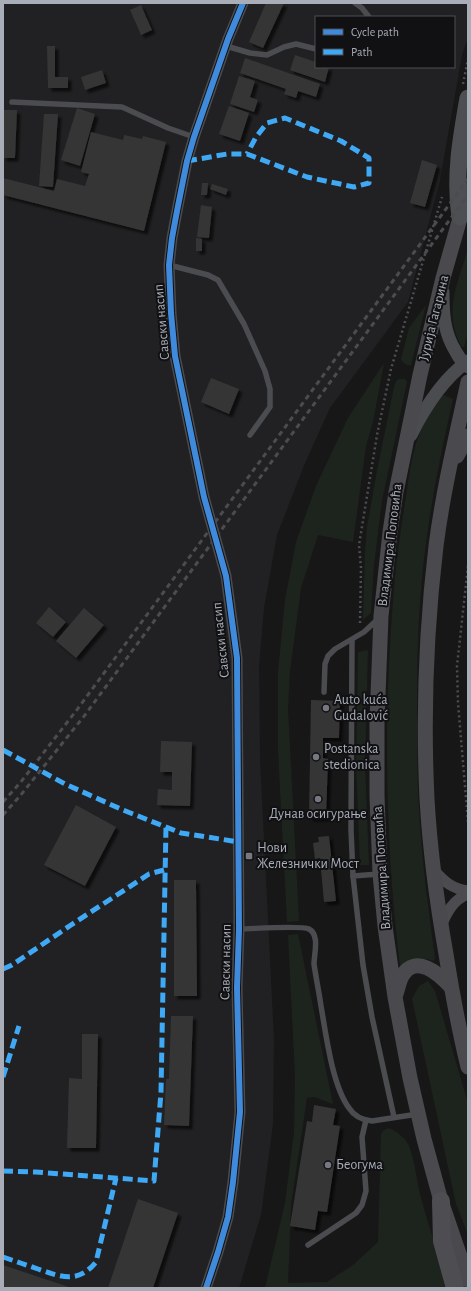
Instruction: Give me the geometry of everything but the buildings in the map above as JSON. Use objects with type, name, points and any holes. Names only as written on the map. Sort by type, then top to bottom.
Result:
[{"type":"highway","points":[[441,1201],[442,1241],[455,1288]]},
{"type":"main road","points":[[460,217],[457,182],[465,94]]},
{"type":"main road","name":"Јурија Гагарина","points":[[404,447],[443,278],[468,190]]},
{"type":"main road","points":[[468,382],[442,506],[432,585],[426,681],[427,800],[434,870],[441,927],[451,987],[468,1067]]},
{"type":"main road","points":[[448,473],[468,436]]},
{"type":"main road","name":"Владимира Поповића","points":[[404,447],[390,532],[381,616],[377,722],[377,796],[380,874],[385,926],[395,997],[418,1114],[441,1201],[468,1280]]},
{"type":"main road","points":[[395,997],[402,976],[409,969],[415,966],[426,967],[434,970],[451,987]]},
{"type":"street","name":"Савски насип","points":[[206,1288],[228,1217],[240,1112],[237,988],[239,929],[237,658],[226,576],[204,497],[175,356],[169,265],[172,238],[187,161],[226,46],[243,3]]},
{"type":"street","points":[[404,447],[426,406],[441,387],[467,364],[451,344],[446,329],[444,319],[443,278]]},
{"type":"street","points":[[434,870],[447,883],[458,889],[468,891]]},
{"type":"street","points":[[441,927],[446,913],[455,902],[468,894]]},
{"type":"lane","points":[[355,3],[362,8],[368,16]]},
{"type":"lane","points":[[226,46],[250,53],[267,55],[284,47],[296,44],[315,49]]},
{"type":"lane","points":[[12,102],[122,107],[168,128],[194,137]]},
{"type":"lane","points":[[169,265],[218,280],[244,324],[265,371],[270,389],[270,407],[250,435]]},
{"type":"lane","points":[[324,692],[325,664],[328,656],[335,649],[360,635],[381,616]]},
{"type":"lane","points":[[352,640],[352,876],[363,965],[372,1017],[394,1117]]},
{"type":"lane","points":[[352,876],[380,874]]},
{"type":"lane","points":[[239,929],[299,928],[309,930],[314,935],[314,965],[338,1087],[342,1098],[352,1112],[366,1120],[372,1121],[418,1114]]},
{"type":"lane","points":[[308,1245],[356,1213],[362,1205],[366,1191],[362,1137],[366,1120]]},
{"type":"path","points":[[465,94],[468,59]]},
{"type":"path","points":[[360,635],[361,568],[359,545],[377,434],[391,369],[443,196]]},
{"type":"path","points":[[468,566],[457,666],[458,703],[468,822]]},
{"type":"shaded area","points":[[3,3],[468,3],[468,38],[462,55],[440,180],[408,302],[330,408],[305,463],[277,535],[264,608],[259,666],[260,760],[274,1039],[273,1124],[261,1215],[239,1288],[3,1288]]},
{"type":"shaded area","points":[[468,249],[468,333],[464,347],[462,347],[456,334],[452,310],[456,286]]},
{"type":"shaded area","points":[[426,305],[411,365],[408,365],[401,359],[409,328]]},
{"type":"shaded area","points":[[384,363],[373,422],[366,446],[353,542],[318,535],[301,588],[290,671],[288,709],[299,921],[287,922],[278,750],[278,672],[285,600],[296,542],[316,486],[348,418]]},
{"type":"shaded area","points":[[399,379],[405,379],[407,382],[382,501],[374,565],[371,613],[363,620],[367,527],[394,387],[396,381]]},
{"type":"shaded area","points":[[443,395],[453,399],[435,484],[424,557],[419,619],[417,681],[417,764],[420,826],[424,876],[435,958],[434,961],[421,959],[400,966],[388,817],[387,717],[392,618],[398,548],[412,458],[422,428]]},
{"type":"shaded area","points":[[368,650],[365,764],[369,865],[360,865],[356,763],[358,652]]},
{"type":"shaded area","points":[[298,934],[333,1104],[314,1097],[307,1098],[291,1205],[288,1283],[327,1282],[353,1265],[378,1242],[381,1134],[384,1130],[389,1128],[403,1137],[409,1146],[445,1288],[265,1288],[285,1203],[294,1132],[295,1076],[288,935]]},
{"type":"shaded area","points":[[428,981],[435,991],[468,1103],[468,1235],[456,1204],[412,999],[419,986]]},
{"type":"railway","points":[[3,802],[20,783],[76,711],[468,179]]},
{"type":"railway","points":[[3,815],[85,715],[468,195]]},
{"type":"marked path","points":[[187,161],[227,154],[247,154],[307,177],[354,187],[369,183],[369,158],[341,141],[285,118],[267,123],[256,137],[247,154]]},
{"type":"marked path","points":[[3,750],[65,784],[123,810],[181,833],[239,842]]},
{"type":"marked path","points":[[3,1171],[154,1181],[161,1092],[166,826]]},
{"type":"marked path","points":[[3,969],[12,965],[149,874],[164,870]]},
{"type":"marked path","points":[[3,1077],[19,1026]]},
{"type":"marked path","points":[[3,1257],[62,1276],[69,1277],[83,1274],[96,1262],[116,1178]]},
{"type":"cycle path","points":[[206,1288],[228,1217],[240,1112],[237,988],[239,929],[237,658],[226,576],[204,497],[175,356],[169,265],[172,238],[187,161],[228,39],[243,3]]},
{"type":"place","name":"Auto kuća Gudalović","points":[[326,708]]},
{"type":"place","name":"Postanska stedionica","points":[[316,757]]},
{"type":"place","name":"Дунав осигурање","points":[[318,799]]},
{"type":"place","name":"Нови Железнички Мост","points":[[249,856]]},
{"type":"place","name":"Беогума","points":[[328,1165]]}]
